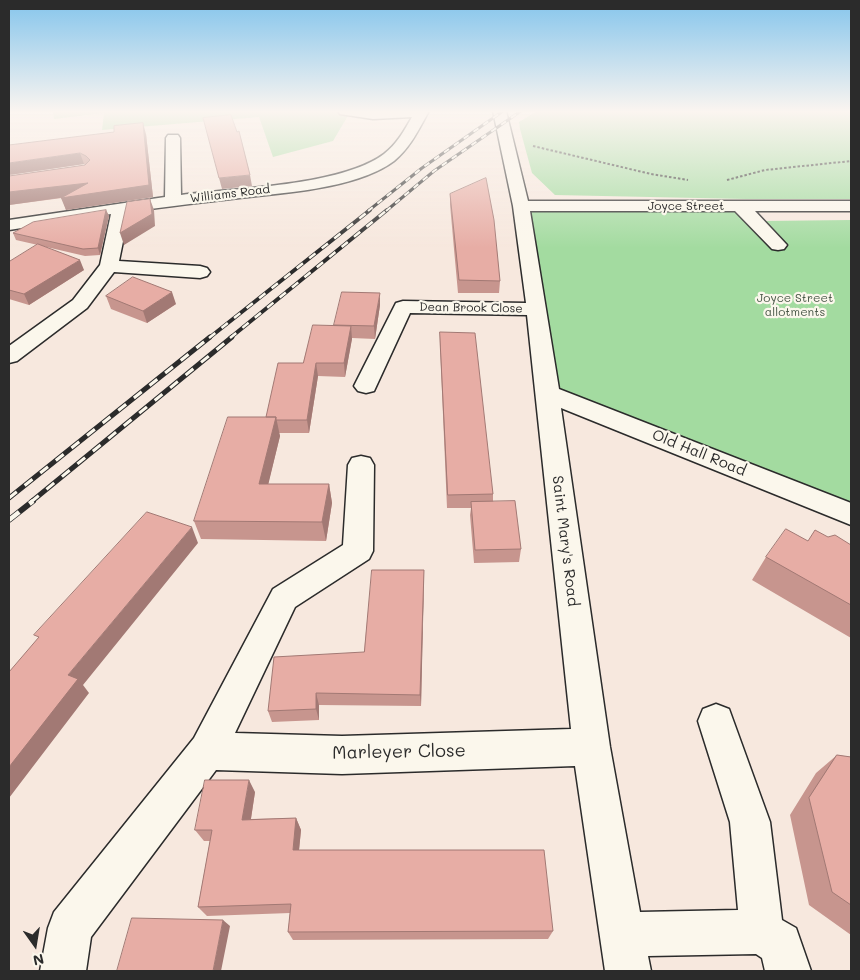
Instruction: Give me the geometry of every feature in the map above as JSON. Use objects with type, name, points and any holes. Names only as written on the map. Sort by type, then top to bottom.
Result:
[{"type":"street","points":[[172,201],[173,157]]},
{"type":"street","name":"Williams Road","points":[[9,224],[122,207],[301,185],[347,175],[380,163],[389,157]]},
{"type":"street","name":"Saint Mary's Road","points":[[510,157],[521,206],[537,309],[590,747],[625,953]]},
{"type":"street","name":"Joyce Street","points":[[521,206],[851,206]]},
{"type":"street","points":[[740,206],[778,245]]},
{"type":"street","points":[[9,356],[80,304],[109,266],[122,207]]},
{"type":"street","points":[[109,266],[200,272]]},
{"type":"street","name":"Dean Brook Close","points":[[366,386],[403,307],[537,309]]},
{"type":"street","name":"Old Hall Road","points":[[546,393],[851,514]]},
{"type":"street","points":[[63,971],[70,928],[207,751],[284,598],[358,551],[361,465]]},
{"type":"street","points":[[716,721],[750,822],[762,932]]},
{"type":"street","name":"Marleyer Close","points":[[207,751],[342,754],[590,747]]},
{"type":"street","points":[[625,953],[762,932],[780,944],[788,971]]},
{"type":"path","points":[[583,157],[651,174],[695,182]]},
{"type":"path","points":[[722,181],[765,170],[851,161]]},
{"type":"green space","points":[[528,157],[851,157],[851,199],[555,195],[532,173]]},
{"type":"green space","name":"Joyce Street allotments","points":[[521,206],[755,207],[763,221],[851,220],[851,514],[546,393]]},
{"type":"building","points":[[9,157],[53,157],[9,163]]},
{"type":"building","points":[[87,157],[146,157],[149,185],[61,198],[88,183],[9,192],[9,176],[85,165],[90,160]]},
{"type":"building","points":[[213,157],[245,157],[250,175],[219,178]]},
{"type":"building","points":[[486,178],[494,220],[500,281],[459,280],[450,194]]},
{"type":"building","points":[[150,199],[152,214],[120,233],[127,202]]},
{"type":"building","points":[[106,210],[98,248],[83,249],[13,233],[33,222]]},
{"type":"building","points":[[38,244],[80,260],[24,294],[9,290],[9,262]]},
{"type":"building","points":[[133,277],[172,292],[143,311],[106,296]]},
{"type":"building","points":[[342,292],[380,293],[374,326],[334,325]]},
{"type":"building","points":[[313,325],[351,326],[344,363],[316,363],[307,420],[276,420],[276,417],[266,417],[278,363],[303,363]]},
{"type":"building","points":[[440,332],[475,333],[493,494],[448,495]]},
{"type":"building","points":[[228,417],[276,417],[259,484],[329,484],[322,522],[194,521]]},
{"type":"building","points":[[515,501],[521,549],[475,550],[471,502]]},
{"type":"building","points":[[147,512],[192,527],[68,675],[78,679],[9,767],[9,672],[39,637],[34,635]]},
{"type":"building","points":[[786,529],[808,541],[815,530],[828,537],[835,535],[851,545],[851,605],[766,557]]},
{"type":"building","points":[[372,570],[424,570],[420,695],[316,693],[316,709],[268,711],[274,657],[364,652]]},
{"type":"building","points":[[837,755],[851,757],[851,905],[832,892],[809,798]]},
{"type":"building","points":[[205,780],[249,780],[242,820],[296,818],[293,850],[544,850],[553,931],[288,932],[291,904],[198,907],[212,830],[195,830]]},
{"type":"building","points":[[132,918],[223,920],[213,971],[117,971]]},
{"type":"railway","points":[[368,211],[438,157]]},
{"type":"railway","points":[[386,211],[434,171],[455,157]]},
{"type":"railway","points":[[209,338],[370,210]]},
{"type":"railway","points":[[230,338],[387,210]]},
{"type":"railway","points":[[9,498],[210,337]]},
{"type":"railway","points":[[31,502],[232,337]]},
{"type":"railway","points":[[9,520],[33,501]]}]
